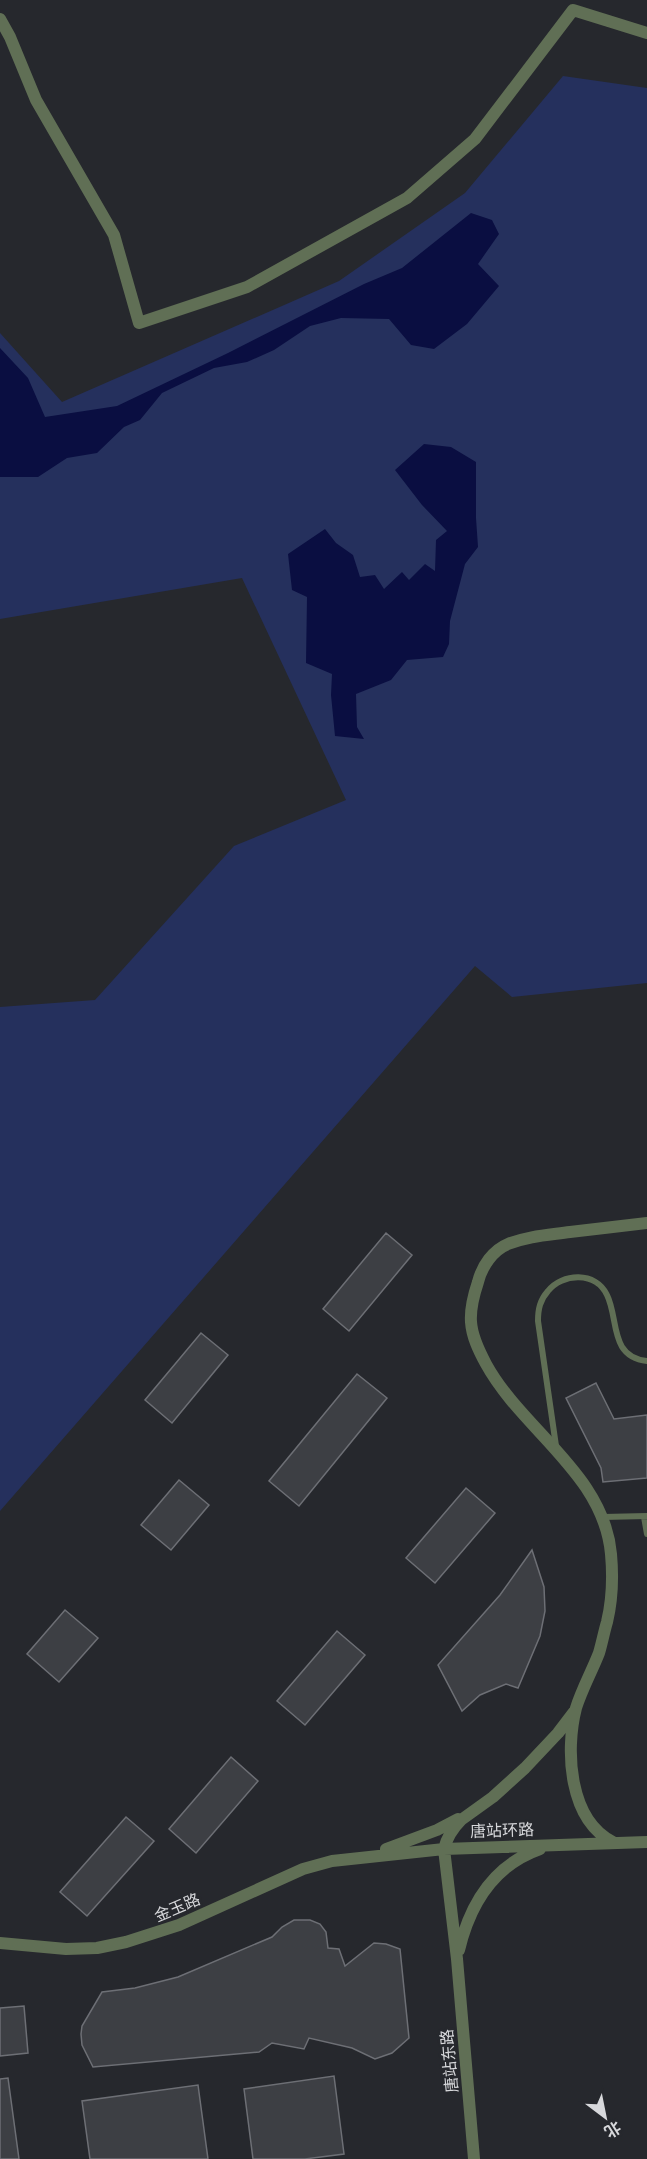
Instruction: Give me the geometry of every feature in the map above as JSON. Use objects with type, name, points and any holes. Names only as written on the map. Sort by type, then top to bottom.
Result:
[{"type":"street","points":[[0,19],[10,37],[36,100],[114,236],[139,323],[247,287],[407,198],[475,138],[573,10],[647,33]]},
{"type":"street","points":[[613,1842],[603,1837],[590,1825],[581,1809],[572,1764],[576,1708],[599,1653],[608,1619],[611,1555],[603,1517],[587,1490],[496,1382],[479,1351],[470,1321],[472,1298],[479,1277],[493,1254],[505,1245],[521,1239],[647,1223]]},
{"type":"street","points":[[444,1849],[454,1827],[509,1783],[543,1750],[576,1708]]},
{"type":"street","points":[[359,1857],[418,1838],[472,1811]]},
{"type":"street","name":"唐站环路","points":[[359,1857],[444,1849],[647,1842]]},
{"type":"street","points":[[457,1959],[466,1924],[488,1884],[523,1856],[554,1845]]},
{"type":"street","name":"唐站东路","points":[[444,1849],[457,1959],[474,2159]]},
{"type":"street","name":"金玉路","points":[[0,1943],[66,1949],[97,1948],[126,1942],[179,1925],[303,1869],[359,1857]]},
{"type":"lane","points":[[557,1453],[538,1321],[541,1301],[553,1285],[569,1277],[581,1277],[597,1284],[608,1296],[620,1345],[634,1358],[647,1361]]},
{"type":"lane","points":[[603,1517],[646,1517],[647,1534]]},
{"type":"shaded area","points":[[563,76],[647,88],[647,983],[512,997],[475,966],[0,1511],[0,1007],[95,1000],[234,846],[346,800],[242,578],[0,619],[0,333],[62,402],[339,281],[465,193]]},
{"type":"shaded area","points":[[471,213],[492,220],[499,234],[478,264],[499,286],[467,324],[434,349],[411,345],[389,319],[341,318],[310,326],[274,350],[247,362],[214,368],[162,393],[140,420],[124,427],[97,453],[67,458],[38,477],[0,477],[0,348],[28,378],[45,417],[117,406],[364,284],[402,268]]},
{"type":"shaded area","points":[[424,444],[451,447],[476,462],[478,547],[465,564],[450,621],[449,644],[443,657],[407,660],[391,680],[356,694],[357,727],[364,739],[335,736],[331,695],[332,674],[306,663],[307,597],[292,590],[288,554],[325,529],[336,543],[353,555],[360,577],[375,575],[384,589],[402,572],[409,580],[425,564],[435,571],[436,540],[447,531],[422,505],[395,470]]},
{"type":"building","points":[[386,1233],[412,1255],[349,1331],[323,1309]]},
{"type":"building","points":[[201,1333],[228,1355],[172,1423],[145,1400]]},
{"type":"building","points":[[357,1374],[387,1398],[299,1506],[269,1481]]},
{"type":"building","points":[[596,1383],[614,1419],[647,1415],[647,1478],[603,1482],[601,1468],[566,1398]]},
{"type":"building","points":[[179,1480],[209,1505],[171,1550],[141,1525]]},
{"type":"building","points":[[466,1488],[495,1513],[435,1583],[406,1558]]},
{"type":"building","points":[[532,1550],[544,1587],[545,1611],[540,1636],[518,1688],[506,1684],[480,1695],[462,1711],[438,1665],[500,1595]]},
{"type":"building","points":[[65,1610],[98,1638],[59,1682],[27,1654]]},
{"type":"building","points":[[337,1631],[365,1655],[305,1725],[277,1701]]},
{"type":"building","points":[[231,1757],[258,1781],[196,1853],[169,1829]]},
{"type":"building","points":[[126,1817],[154,1841],[87,1916],[60,1892]]},
{"type":"building","points":[[294,1920],[310,1920],[320,1924],[326,1932],[328,1948],[339,1949],[345,1966],[374,1943],[400,1949],[409,2038],[392,2053],[375,2059],[352,2048],[309,2038],[304,2049],[272,2043],[259,2052],[93,2067],[82,2045],[81,2034],[82,2026],[102,1992],[135,1988],[178,1977],[272,1937]]},
{"type":"building","points":[[24,2006],[28,2053],[0,2056],[0,2008]]},
{"type":"building","points":[[334,2076],[344,2154],[305,2159],[253,2159],[244,2089]]},
{"type":"building","points":[[8,2078],[19,2159],[0,2159],[0,2079]]},
{"type":"building","points":[[198,2085],[208,2159],[90,2159],[82,2101]]}]
